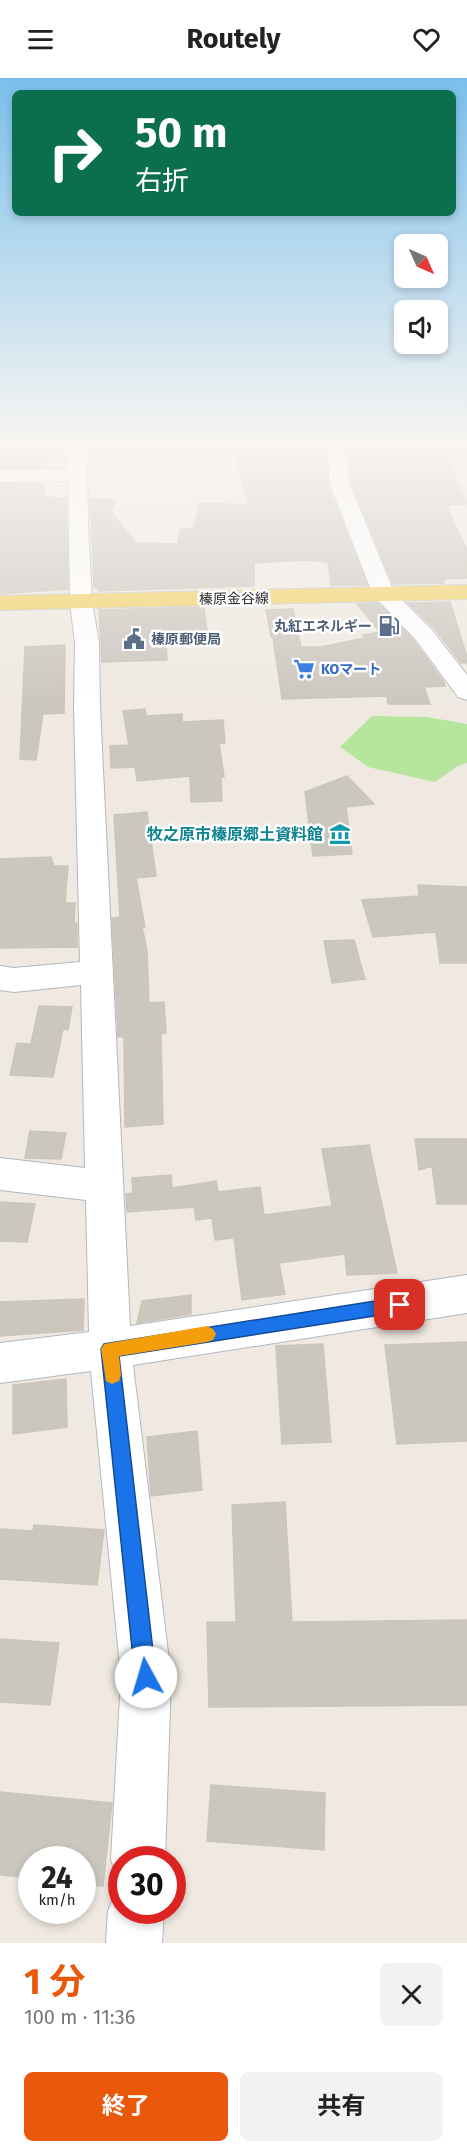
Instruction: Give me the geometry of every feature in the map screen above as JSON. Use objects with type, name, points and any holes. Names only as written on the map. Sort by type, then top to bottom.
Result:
[{"type":"main road","name":"榛原金谷線","points":[[0,603],[467,592]]},
{"type":"street","points":[[80,531],[81,602],[87,643],[110,1349],[146,1677],[139,1846]]},
{"type":"street","points":[[359,531],[384,595],[424,635],[467,692]]},
{"type":"street","points":[[0,978],[14,980],[96,972]]},
{"type":"street","points":[[0,1173],[105,1186]]},
{"type":"street","points":[[0,1363],[110,1349],[467,1294]]},
{"type":"street","points":[[134,1943],[135,1924]]},
{"type":"green space","points":[[372,716],[427,717],[467,724],[467,763],[458,766],[435,782],[368,767],[340,747]]},
{"type":"building","points":[[0,531],[67,531],[68,589],[0,594]]},
{"type":"building","points":[[91,531],[126,531],[136,543],[178,544],[180,531],[346,531],[367,585],[331,585],[328,562],[306,560],[254,563],[254,586],[99,591],[99,588],[94,588]]},
{"type":"building","points":[[371,531],[458,531],[467,550],[467,578],[443,579],[444,583],[393,584]]},
{"type":"building","points":[[450,602],[467,663],[461,663],[434,628],[408,603]]},
{"type":"building","points":[[378,603],[414,641],[444,682],[445,686],[424,687],[430,704],[388,704],[387,696],[282,699],[273,637],[271,637],[266,610],[293,609],[301,647],[321,647],[365,638],[363,635],[380,632],[357,604]]},
{"type":"building","points":[[204,607],[207,631],[165,633],[167,660],[102,662],[99,610]]},
{"type":"building","points":[[65,645],[64,713],[43,714],[36,760],[20,759],[25,647]]},
{"type":"building","points":[[145,709],[146,716],[182,714],[182,722],[223,720],[225,743],[219,743],[224,777],[221,777],[222,801],[191,802],[190,776],[137,781],[135,767],[111,768],[110,746],[129,745],[123,711]]},
{"type":"building","points":[[347,776],[374,804],[346,807],[352,854],[313,856],[305,792]]},
{"type":"building","points":[[147,812],[156,876],[136,878],[145,927],[142,927],[147,950],[149,1003],[164,1002],[166,1033],[161,1034],[163,1124],[125,1127],[124,1037],[118,1037],[112,918],[120,917],[114,815]]},
{"type":"building","points":[[51,857],[54,866],[68,866],[65,903],[75,903],[74,923],[77,923],[77,947],[0,948],[0,859]]},
{"type":"building","points":[[418,885],[467,887],[467,963],[440,963],[436,932],[373,937],[362,900],[419,896]]},
{"type":"building","points":[[354,940],[365,979],[332,983],[324,941]]},
{"type":"building","points":[[39,1006],[72,1007],[68,1030],[63,1029],[53,1077],[10,1075],[17,1043],[31,1044]]},
{"type":"building","points":[[30,1131],[66,1133],[61,1159],[25,1158]]},
{"type":"building","points":[[415,1139],[467,1139],[467,1204],[437,1204],[432,1166],[419,1170]]},
{"type":"building","points":[[369,1145],[397,1273],[347,1275],[345,1254],[279,1263],[285,1294],[242,1300],[234,1238],[215,1240],[212,1218],[196,1220],[194,1207],[127,1212],[126,1194],[133,1193],[132,1178],[171,1175],[172,1188],[216,1181],[218,1192],[260,1187],[264,1215],[332,1206],[322,1149]]},
{"type":"building","points":[[0,1202],[35,1204],[27,1242],[0,1241]]},
{"type":"building","points":[[191,1295],[191,1314],[137,1323],[142,1301]]},
{"type":"building","points":[[84,1299],[83,1330],[0,1336],[0,1302]]},
{"type":"building","points":[[467,1342],[467,1441],[397,1444],[385,1345]]},
{"type":"building","points":[[323,1344],[331,1442],[282,1444],[276,1346]]},
{"type":"building","points":[[66,1379],[67,1427],[13,1434],[13,1385]]},
{"type":"building","points":[[197,1431],[202,1490],[151,1496],[147,1437]]},
{"type":"building","points":[[285,1502],[292,1622],[467,1620],[467,1705],[209,1707],[207,1622],[236,1622],[232,1505]]},
{"type":"building","points":[[34,1525],[104,1530],[97,1585],[0,1579],[0,1529],[33,1531]]},
{"type":"building","points":[[0,1639],[59,1643],[50,1705],[0,1702]]},
{"type":"building","points":[[211,1785],[325,1793],[324,1850],[207,1841]]},
{"type":"building","points":[[0,1792],[112,1803],[103,1886],[96,1885],[96,1846],[18,1846],[18,1877],[0,1875]]},
{"type":"slow traffic","points":[[112,1375],[110,1349],[207,1334]]},
{"type":"place","name":"丸紅エネルギー","points":[[389,626]]},
{"type":"place","name":"榛原郵便局","points":[[134,639]]},
{"type":"place","name":"KOマート","points":[[304,669]]},
{"type":"place","name":"牧之原市榛原郷土資料館","points":[[340,834]]},
{"type":"route","points":[[146,1677],[110,1349],[400,1305]]}]
